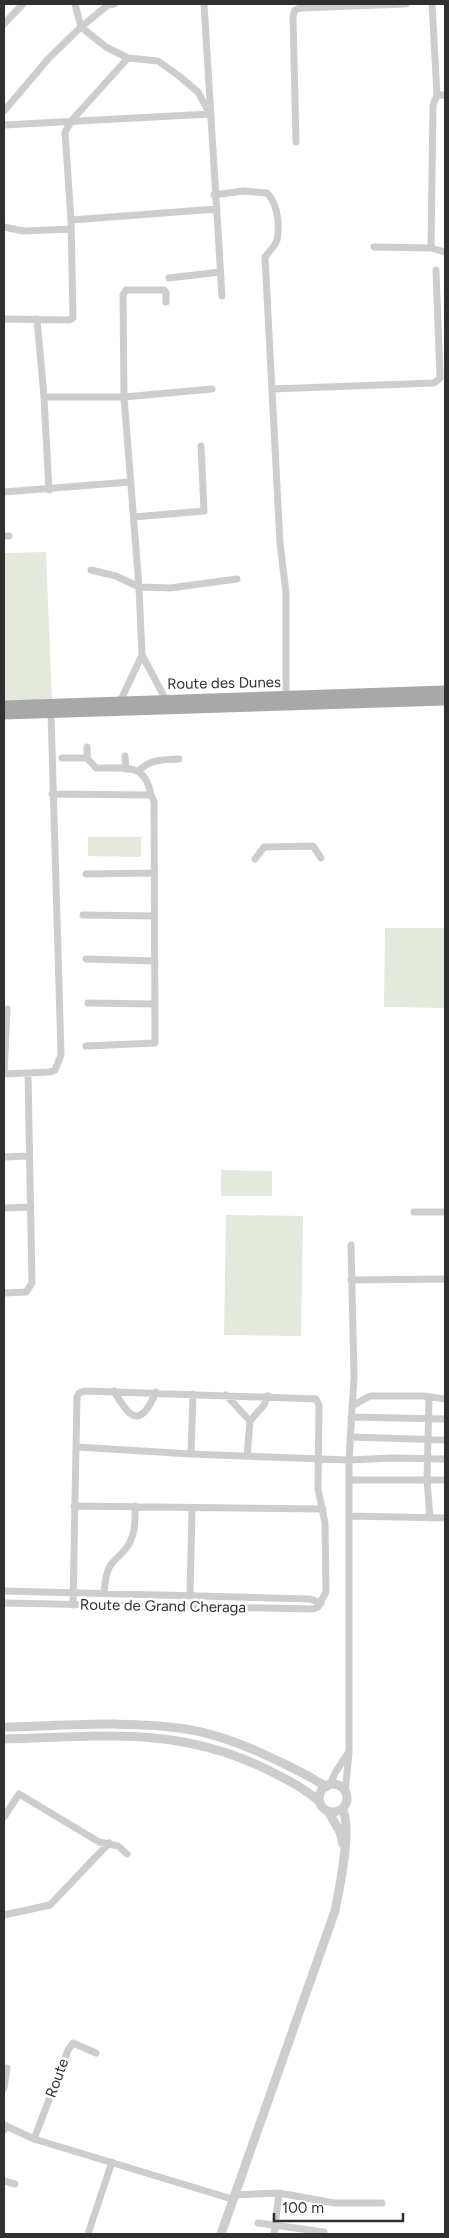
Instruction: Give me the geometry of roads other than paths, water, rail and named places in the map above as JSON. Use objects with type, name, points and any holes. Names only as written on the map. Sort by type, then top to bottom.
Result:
[{"type":"main road","name":"Route des Dunes","points":[[4,714],[51,713],[166,700],[445,691]]},
{"type":"main road","name":"Route des Dunes","points":[[4,706],[119,706],[445,700]]},
{"type":"street","points":[[4,24],[23,4]]},
{"type":"street","points":[[75,4],[81,27],[106,47],[128,58],[158,61],[198,92],[210,114]]},
{"type":"street","points":[[4,111],[49,58],[81,27],[110,4]]},
{"type":"street","points":[[204,4],[214,195],[217,209],[222,296]]},
{"type":"street","points":[[296,142],[293,16],[295,10],[300,8],[406,4]]},
{"type":"street","points":[[431,248],[433,105],[441,95],[432,4]]},
{"type":"street","points":[[4,319],[69,320],[73,318],[71,220],[65,132],[72,120],[128,58]]},
{"type":"street","points":[[4,125],[210,114]]},
{"type":"street","points":[[214,195],[243,191],[267,193],[275,204],[278,221],[277,241],[265,258],[280,542],[286,593],[286,697]]},
{"type":"street","points":[[71,220],[217,209]]},
{"type":"street","points":[[4,227],[23,231],[71,229]]},
{"type":"street","points":[[374,246],[431,248],[445,252]]},
{"type":"street","points":[[272,389],[434,383],[438,381],[440,378],[436,270]]},
{"type":"street","points":[[169,278],[220,272]]},
{"type":"street","points":[[119,706],[142,655],[139,587],[124,397],[124,292],[164,290],[166,292],[166,302]]},
{"type":"street","points":[[37,319],[44,397],[49,490]]},
{"type":"street","points":[[44,397],[124,397],[212,389]]},
{"type":"street","points":[[134,517],[204,512],[201,446]]},
{"type":"street","points":[[4,492],[49,490],[130,482]]},
{"type":"street","points":[[91,570],[116,576],[139,587],[170,588],[237,579]]},
{"type":"street","points":[[142,655],[166,700]]},
{"type":"street","points":[[6,1009],[4,1074],[28,1074],[55,1070],[61,1055],[51,713]]},
{"type":"street","points":[[86,1046],[155,1043],[154,801],[144,773],[126,769],[96,768],[87,758],[87,747]]},
{"type":"street","points":[[125,756],[126,769]]},
{"type":"street","points":[[62,758],[87,758]]},
{"type":"street","points":[[139,771],[144,765],[153,761],[179,759]]},
{"type":"street","points":[[52,794],[151,795]]},
{"type":"street","points":[[255,859],[264,847],[274,846],[313,846],[321,858]]},
{"type":"street","points":[[86,874],[154,873]]},
{"type":"street","points":[[83,915],[154,916]]},
{"type":"street","points":[[86,959],[155,960]]},
{"type":"street","points":[[88,1003],[155,1004]]},
{"type":"street","points":[[4,1293],[26,1292],[30,1288],[32,1277],[28,1156],[28,1074]]},
{"type":"street","points":[[4,1157],[28,1156]]},
{"type":"street","points":[[4,1208],[31,1207]]},
{"type":"street","points":[[414,1212],[445,1212]]},
{"type":"street","points":[[328,1811],[337,1812],[346,1802],[345,1792],[349,1753],[349,1460],[354,1377],[350,1245]]},
{"type":"street","points":[[351,1280],[445,1279]]},
{"type":"street","points":[[4,1591],[73,1592],[310,1599],[321,1603],[326,1592],[323,1509],[318,1488],[318,1402],[312,1397],[156,1392],[83,1391],[78,1395],[74,1506],[73,1592],[73,1605]]},
{"type":"street","points":[[114,1391],[131,1416],[136,1416],[147,1409],[156,1392]]},
{"type":"street","points":[[191,1454],[193,1394]]},
{"type":"street","points":[[226,1395],[250,1422]]},
{"type":"street","points":[[247,1456],[250,1422],[264,1406],[268,1396]]},
{"type":"street","points":[[352,1406],[370,1396],[423,1396],[445,1399]]},
{"type":"street","points":[[429,1398],[427,1480],[430,1518]]},
{"type":"street","points":[[351,1417],[445,1419]]},
{"type":"street","points":[[350,1437],[445,1440]]},
{"type":"street","points":[[77,1447],[191,1454],[349,1460],[393,1458],[445,1459]]},
{"type":"street","points":[[349,1480],[445,1480]]},
{"type":"street","points":[[74,1506],[135,1506],[192,1509],[323,1509]]},
{"type":"street","points":[[104,1593],[110,1566],[126,1549],[135,1530],[135,1506]]},
{"type":"street","points":[[190,1596],[192,1509]]},
{"type":"street","points":[[349,1516],[445,1518]]},
{"type":"street","name":"Route de Grand Cheraga","points":[[4,1603],[313,1609],[321,1603]]},
{"type":"street","points":[[4,1727],[140,1725],[187,1730],[218,1736],[248,1747],[303,1772],[328,1786],[338,1786],[345,1792]]},
{"type":"street","points":[[4,1739],[139,1736],[185,1741],[230,1753],[292,1782],[320,1802],[328,1811],[340,1832],[344,1846]]},
{"type":"street","points":[[320,1802],[320,1795],[349,1753]]},
{"type":"street","points":[[4,1817],[19,1794],[99,1842],[118,1846],[127,1854]]},
{"type":"street","points":[[220,2234],[335,1912],[341,1881],[347,1820],[342,1808]]},
{"type":"street","points":[[4,1915],[50,1905],[109,1843]]},
{"type":"street","name":"Route","points":[[34,2139],[68,2050],[73,2042],[96,2053]]},
{"type":"street","points":[[4,2088],[7,2068]]},
{"type":"street","points":[[4,2130],[4,2124],[34,2139],[233,2197],[279,2194],[334,2203],[382,2203]]},
{"type":"street","points":[[88,2234],[112,2162]]},
{"type":"street","points":[[4,2181],[15,2184]]},
{"type":"street","points":[[274,2234],[279,2194]]},
{"type":"street","points":[[258,2223],[324,2232]]}]
